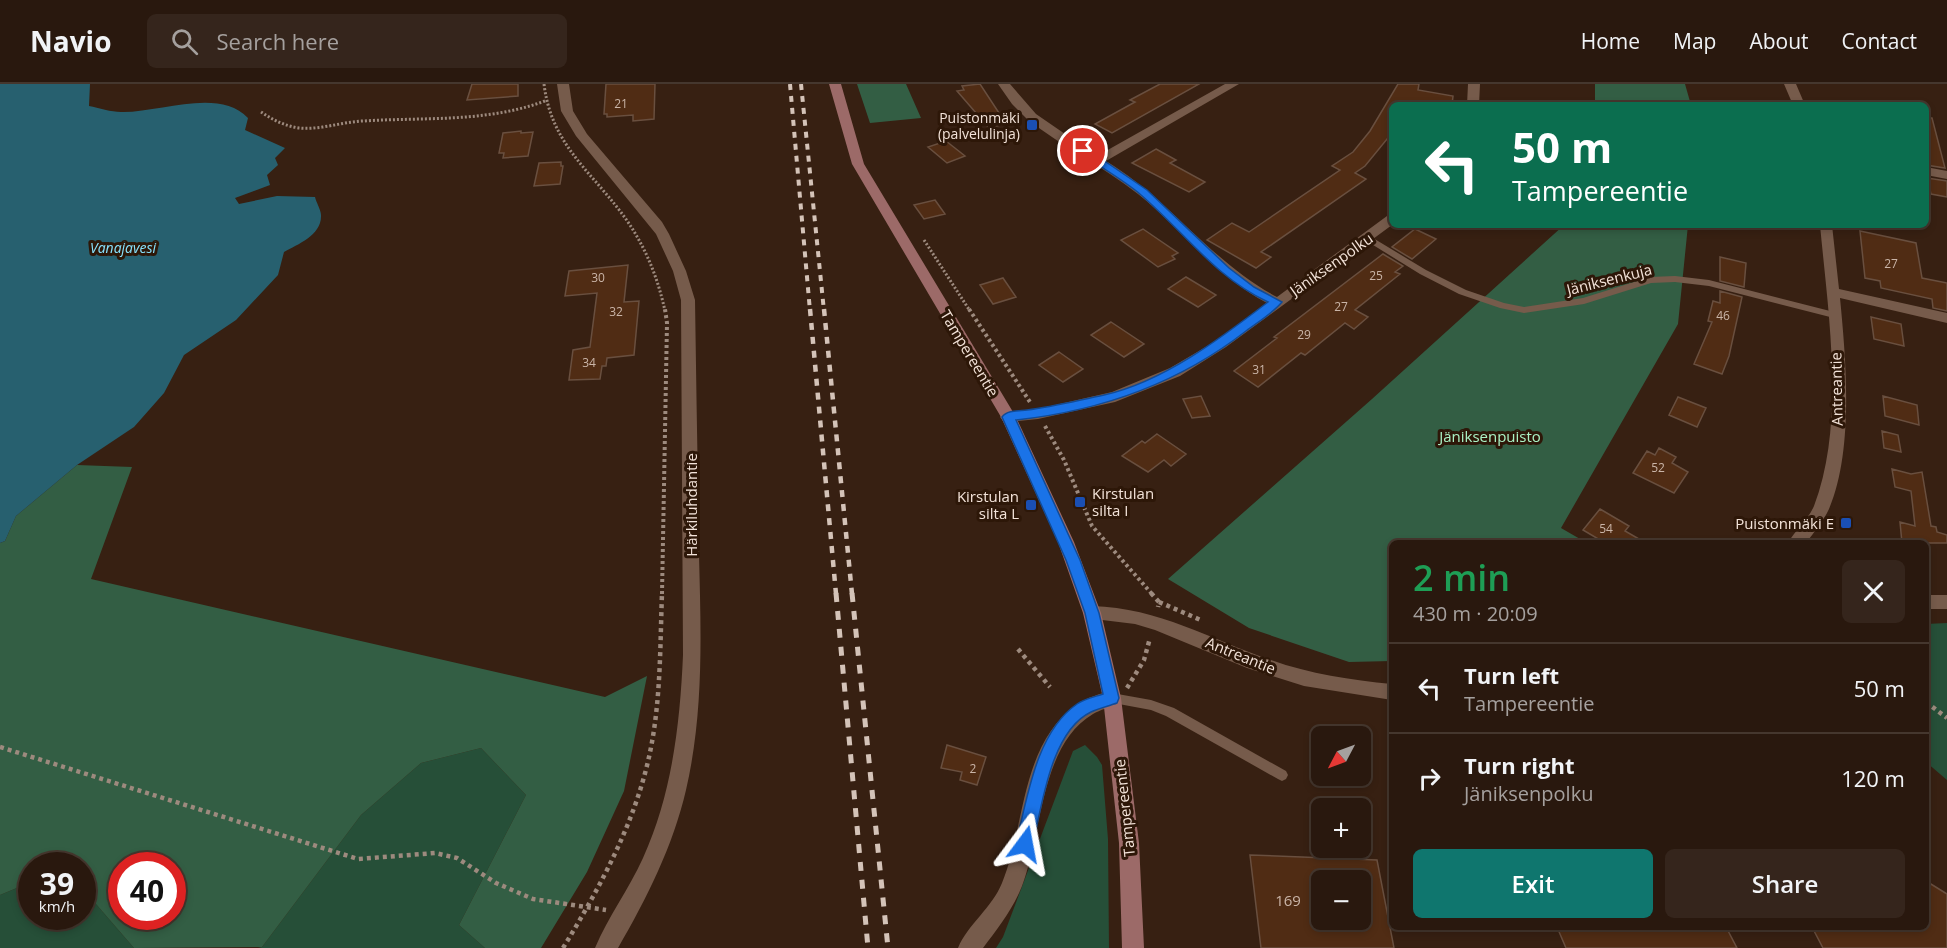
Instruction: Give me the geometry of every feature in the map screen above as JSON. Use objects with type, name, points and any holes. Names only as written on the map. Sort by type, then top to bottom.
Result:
[{"type":"main road","name":"Tampereentie","points":[[835,84],[849,137],[869,186],[1008,417],[1066,542],[1092,613],[1112,698],[1129,843],[1133,948]]},
{"type":"street","name":"Härkiluhdantie","points":[[563,84],[567,111],[582,136],[657,225],[667,242],[677,261],[688,300],[692,696],[684,750],[662,836],[628,910],[606,948]]},
{"type":"street","points":[[1004,84],[1011,97],[1029,116],[1099,160],[1144,192],[1225,270],[1250,290],[1276,302]]},
{"type":"street","points":[[1099,160],[1233,84]]},
{"type":"street","points":[[1473,102],[1474,84]]},
{"type":"street","points":[[1790,84],[1798,102]]},
{"type":"street","points":[[1929,172],[1947,175]]},
{"type":"street","name":"Jäniksenpolku","points":[[1008,417],[1038,414],[1115,397],[1174,372],[1221,344],[1389,221]]},
{"type":"street","name":"Antreantie","points":[[1798,540],[1821,508],[1836,452],[1839,415],[1833,292],[1826,228]]},
{"type":"street","points":[[1833,292],[1947,318]]},
{"type":"street","points":[[1929,602],[1947,602]]},
{"type":"street","name":"Antreantie","points":[[1092,613],[1128,614],[1155,620],[1253,662],[1306,680],[1389,692]]},
{"type":"street","points":[[969,948],[1004,901],[1012,883],[1025,844],[1043,769],[1052,745],[1067,722],[1078,712],[1093,703],[1112,698]]},
{"type":"lane","name":"Jäniksenkuja","points":[[1368,238],[1415,269],[1479,298],[1515,309],[1524,310],[1584,301],[1650,280],[1675,279],[1708,283],[1834,315]]},
{"type":"lane","points":[[1112,698],[1151,705],[1170,712],[1282,775]]},
{"type":"path","points":[[544,84],[549,118],[558,133],[631,226],[651,262],[661,288],[667,322],[662,580],[657,698],[648,759],[625,828],[588,909],[563,948]]},
{"type":"path","points":[[261,112],[283,125],[317,128],[352,121],[417,121],[488,116],[513,112],[545,101]]},
{"type":"path","points":[[1159,602],[1212,625]]},
{"type":"path","points":[[1018,649],[1050,687]]},
{"type":"path","points":[[1929,704],[1947,718]]},
{"type":"path","points":[[0,747],[358,859],[435,853],[457,858],[496,883],[533,899],[588,909],[628,910]]},
{"type":"green space","points":[[857,84],[906,84],[921,118],[870,123]]},
{"type":"green space","points":[[1595,84],[1685,84],[1690,102],[1595,102]]},
{"type":"green space","name":"Jäniksenpuisto","points":[[1561,228],[1688,228],[1678,324],[1561,528],[1582,540],[1389,540],[1389,661],[1349,662],[1249,628],[1168,579]]},
{"type":"green space","points":[[77,465],[132,467],[91,579],[605,697],[647,676],[624,791],[587,872],[541,948],[485,948],[459,925],[526,795],[481,748],[421,763],[361,815],[262,947],[134,948],[118,930],[186,930],[186,852],[108,852],[108,918],[96,904],[96,852],[18,852],[18,887],[0,895],[0,543],[5,541],[16,516]]},
{"type":"green space","points":[[1947,623],[1947,780],[1929,765],[1929,624]]},
{"type":"green space","points":[[1085,745],[1102,765],[1108,839],[1109,948],[996,948],[1003,937],[1073,751]]},
{"type":"green space","points":[[481,748],[526,795],[459,925],[485,948],[258,948],[262,947],[361,815],[421,763]]},
{"type":"green space","points":[[18,887],[18,930],[96,930],[96,904],[108,918],[108,930],[118,930],[134,948],[0,948],[0,895]]},
{"type":"water","name":"Vanajavesi","points":[[0,84],[90,84],[89,106],[117,112],[205,103],[221,104],[236,109],[248,118],[245,130],[285,148],[275,158],[278,165],[267,175],[270,185],[235,198],[239,204],[277,196],[315,197],[321,215],[318,228],[302,242],[284,252],[278,275],[236,320],[184,355],[164,393],[134,427],[77,465],[16,516],[5,541],[0,543]]},
{"type":"building","points":[[472,84],[518,84],[518,96],[467,100]]},
{"type":"building","points":[[606,84],[655,84],[654,119],[633,121],[633,115],[607,117],[607,114],[604,114]]},
{"type":"building","points":[[980,84],[1008,123],[989,128],[957,91],[964,90],[962,86]]},
{"type":"building","points":[[1160,84],[1199,84],[1112,133],[1095,124],[1135,102],[1130,100]]},
{"type":"building","points":[[1398,84],[1419,84],[1418,90],[1453,96],[1452,102],[1389,102],[1389,137],[1365,166],[1355,173],[1366,179],[1261,252],[1271,257],[1256,268],[1207,240],[1232,223],[1249,232],[1340,170],[1332,166],[1353,152],[1370,131]]},
{"type":"building","points":[[1929,118],[1932,118],[1945,168],[1929,165]]},
{"type":"building","points":[[521,131],[521,133],[533,132],[528,156],[503,158],[504,153],[499,153],[503,133]]},
{"type":"building","points":[[946,141],[965,156],[947,163],[928,147]]},
{"type":"building","points":[[1156,149],[1176,160],[1170,163],[1205,182],[1189,192],[1132,163]]},
{"type":"building","points":[[561,162],[563,166],[560,184],[534,186],[539,163]]},
{"type":"building","points":[[1929,178],[1947,181],[1947,197],[1931,194]]},
{"type":"building","points":[[935,200],[945,214],[924,219],[914,205]]},
{"type":"building","points":[[1143,229],[1178,253],[1172,256],[1175,259],[1158,267],[1121,240]]},
{"type":"building","points":[[1415,229],[1436,239],[1412,259],[1392,247]]},
{"type":"building","points":[[1860,231],[1916,243],[1922,278],[1947,283],[1947,311],[1933,308],[1932,299],[1881,288],[1880,281],[1865,278]]},
{"type":"building","points":[[1383,254],[1403,266],[1395,272],[1400,274],[1355,310],[1368,317],[1354,329],[1345,323],[1305,355],[1301,353],[1258,387],[1234,371],[1277,338],[1274,337]]},
{"type":"building","points":[[1720,257],[1746,263],[1744,287],[1720,281]]},
{"type":"building","points":[[628,265],[624,302],[639,301],[634,355],[607,358],[606,366],[602,366],[600,379],[569,380],[573,350],[590,347],[597,293],[565,296],[569,271]]},
{"type":"building","points":[[1186,277],[1216,295],[1198,307],[1168,289]]},
{"type":"building","points":[[1003,278],[1016,297],[993,304],[980,285]]},
{"type":"building","points":[[1720,291],[1742,297],[1729,356],[1722,374],[1694,364],[1712,322],[1708,321],[1713,301],[1720,303]]},
{"type":"building","points":[[1871,317],[1901,324],[1904,346],[1874,339]]},
{"type":"building","points":[[1111,322],[1144,344],[1124,357],[1091,335]]},
{"type":"building","points":[[1059,352],[1083,369],[1063,382],[1039,365]]},
{"type":"building","points":[[1201,396],[1210,416],[1192,418],[1183,399]]},
{"type":"building","points":[[1883,396],[1917,405],[1919,425],[1885,416]]},
{"type":"building","points":[[1678,397],[1706,408],[1697,427],[1669,415]]},
{"type":"building","points":[[1882,431],[1898,435],[1901,452],[1884,448]]},
{"type":"building","points":[[1157,434],[1186,454],[1171,466],[1164,460],[1148,472],[1122,456],[1142,441],[1145,443]]},
{"type":"building","points":[[1659,448],[1676,457],[1672,463],[1688,472],[1674,493],[1633,473],[1647,451],[1655,455]]},
{"type":"building","points":[[1892,469],[1911,474],[1922,472],[1931,526],[1936,527],[1937,532],[1947,535],[1947,543],[1929,543],[1929,540],[1902,540],[1900,522],[1915,526],[1911,491],[1895,487]]},
{"type":"building","points":[[1600,509],[1629,526],[1625,531],[1641,540],[1600,540],[1583,530]]},
{"type":"building","points":[[947,745],[986,757],[977,785],[960,780],[962,772],[941,768]]},
{"type":"building","points":[[1250,855],[1377,860],[1394,948],[1261,948]]},
{"type":"building","points":[[1929,883],[1947,894],[1947,948],[1823,948],[1814,930],[1929,930]]},
{"type":"building","points":[[1558,930],[1728,930],[1737,948],[1566,948]]},
{"type":"railway","points":[[790,84],[810,311]]},
{"type":"railway","points":[[801,84],[824,311]]},
{"type":"railway","points":[[810,309],[836,594]]},
{"type":"railway","points":[[824,309],[852,594]]},
{"type":"railway","points":[[836,593],[868,948]]},
{"type":"railway","points":[[852,593],[888,948]]},
{"type":"place","name":"Puistonmäki (palvelulinja)","points":[[1032,125]]},
{"type":"place","name":"Kirstulan silta I","points":[[1080,502]]},
{"type":"place","name":"Kirstulan silta L","points":[[1031,505]]},
{"type":"place","name":"Puistonmäki E","points":[[1846,523]]},
{"type":"route","points":[[1025,844],[1043,769],[1059,733],[1067,722],[1085,707],[1112,698],[1092,613],[1073,560],[1008,417],[1038,414],[1115,397],[1174,372],[1221,344],[1276,302],[1250,290],[1225,270],[1144,192],[1083,151]]}]
